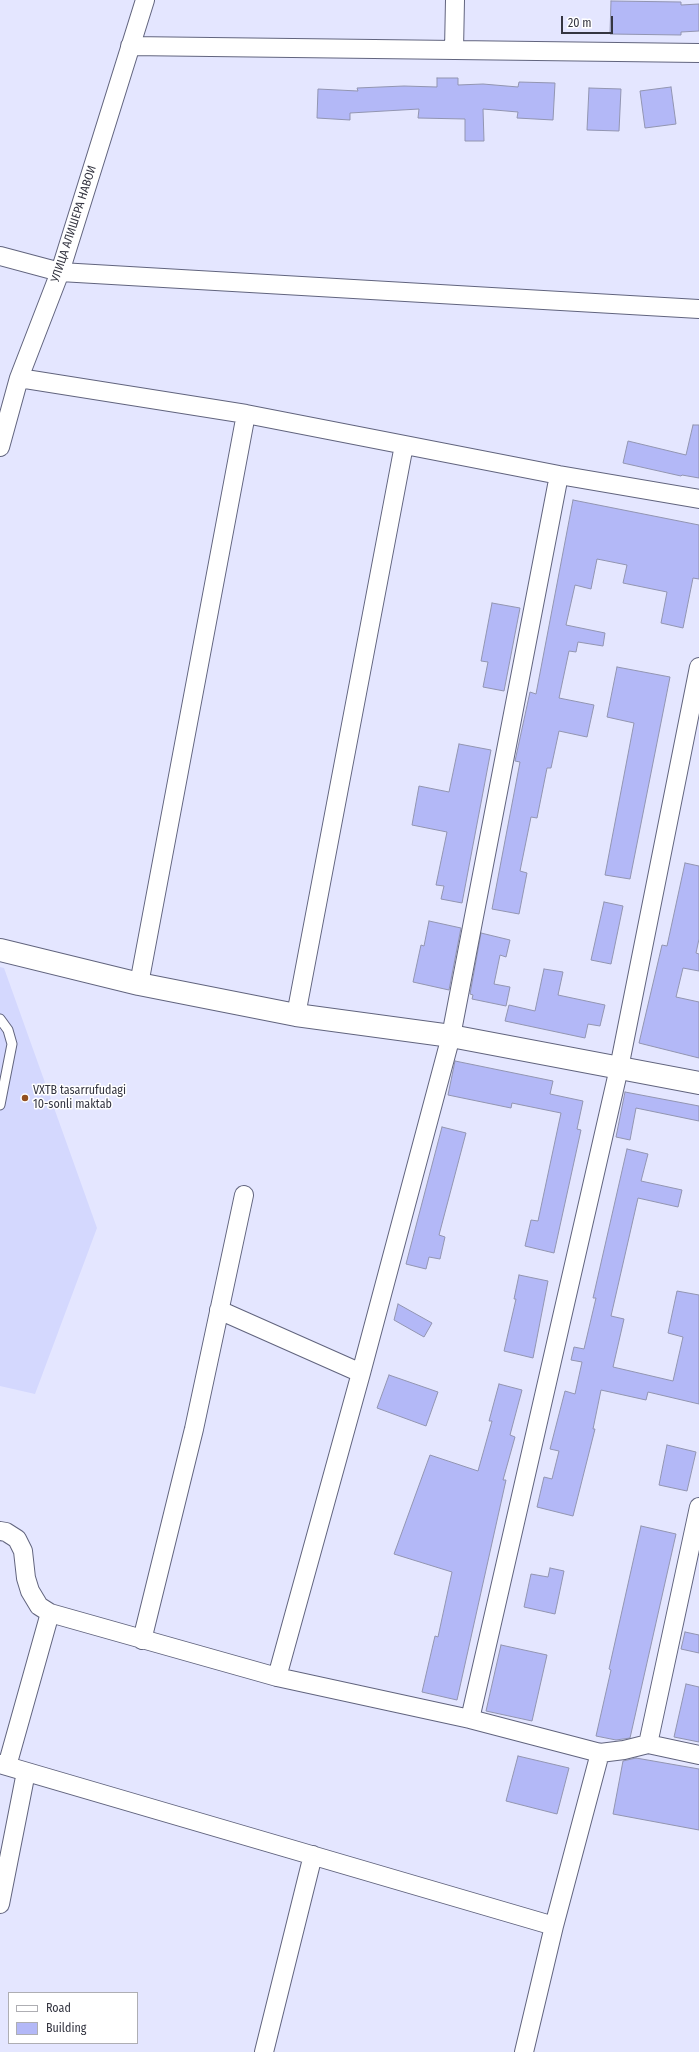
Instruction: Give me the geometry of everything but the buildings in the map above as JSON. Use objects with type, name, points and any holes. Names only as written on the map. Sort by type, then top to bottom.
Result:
[{"type":"street","name":"УЛИЦА АЛИШЕРА НАВОИ","points":[[0,447],[19,378],[60,272],[145,0]]},
{"type":"street","points":[[454,50],[455,0]]},
{"type":"street","points":[[130,46],[699,53]]},
{"type":"street","points":[[0,256],[60,272],[699,309]]},
{"type":"street","points":[[19,378],[246,414],[558,475],[699,499]]},
{"type":"street","points":[[139,984],[246,414]]},
{"type":"street","points":[[296,1015],[404,445]]},
{"type":"street","points":[[277,1677],[361,1373],[451,1036],[558,475]]},
{"type":"street","points":[[470,1718],[619,1068],[699,666]]},
{"type":"street","points":[[0,950],[139,984],[296,1015],[451,1036],[699,1083]]},
{"type":"street","points":[[142,1640],[194,1429],[244,1195]]},
{"type":"street","points":[[220,1310],[361,1373]]},
{"type":"street","points":[[648,1744],[699,1507]]},
{"type":"street","points":[[0,1531],[6,1532],[17,1539],[23,1551],[26,1578],[30,1590],[39,1606],[50,1613],[277,1677],[470,1718],[600,1753],[624,1750],[648,1744],[699,1755]]},
{"type":"street","points":[[50,1613],[3,1765],[554,1926]]},
{"type":"street","points":[[524,2052],[554,1926],[600,1753]]},
{"type":"street","points":[[0,1904],[26,1772]]},
{"type":"street","points":[[264,2052],[312,1855]]},
{"type":"lane","points":[[0,1019],[8,1030],[12,1044],[0,1105]]},
{"type":"shaded area","name":"VXTB tasarrufudagi 10-sonli maktab","points":[[0,967],[4,968],[97,1228],[35,1394],[0,1386]]},
{"type":"place","name":"VXTB tasarrufudagi 10-sonli maktab","points":[[25,1098]]}]
